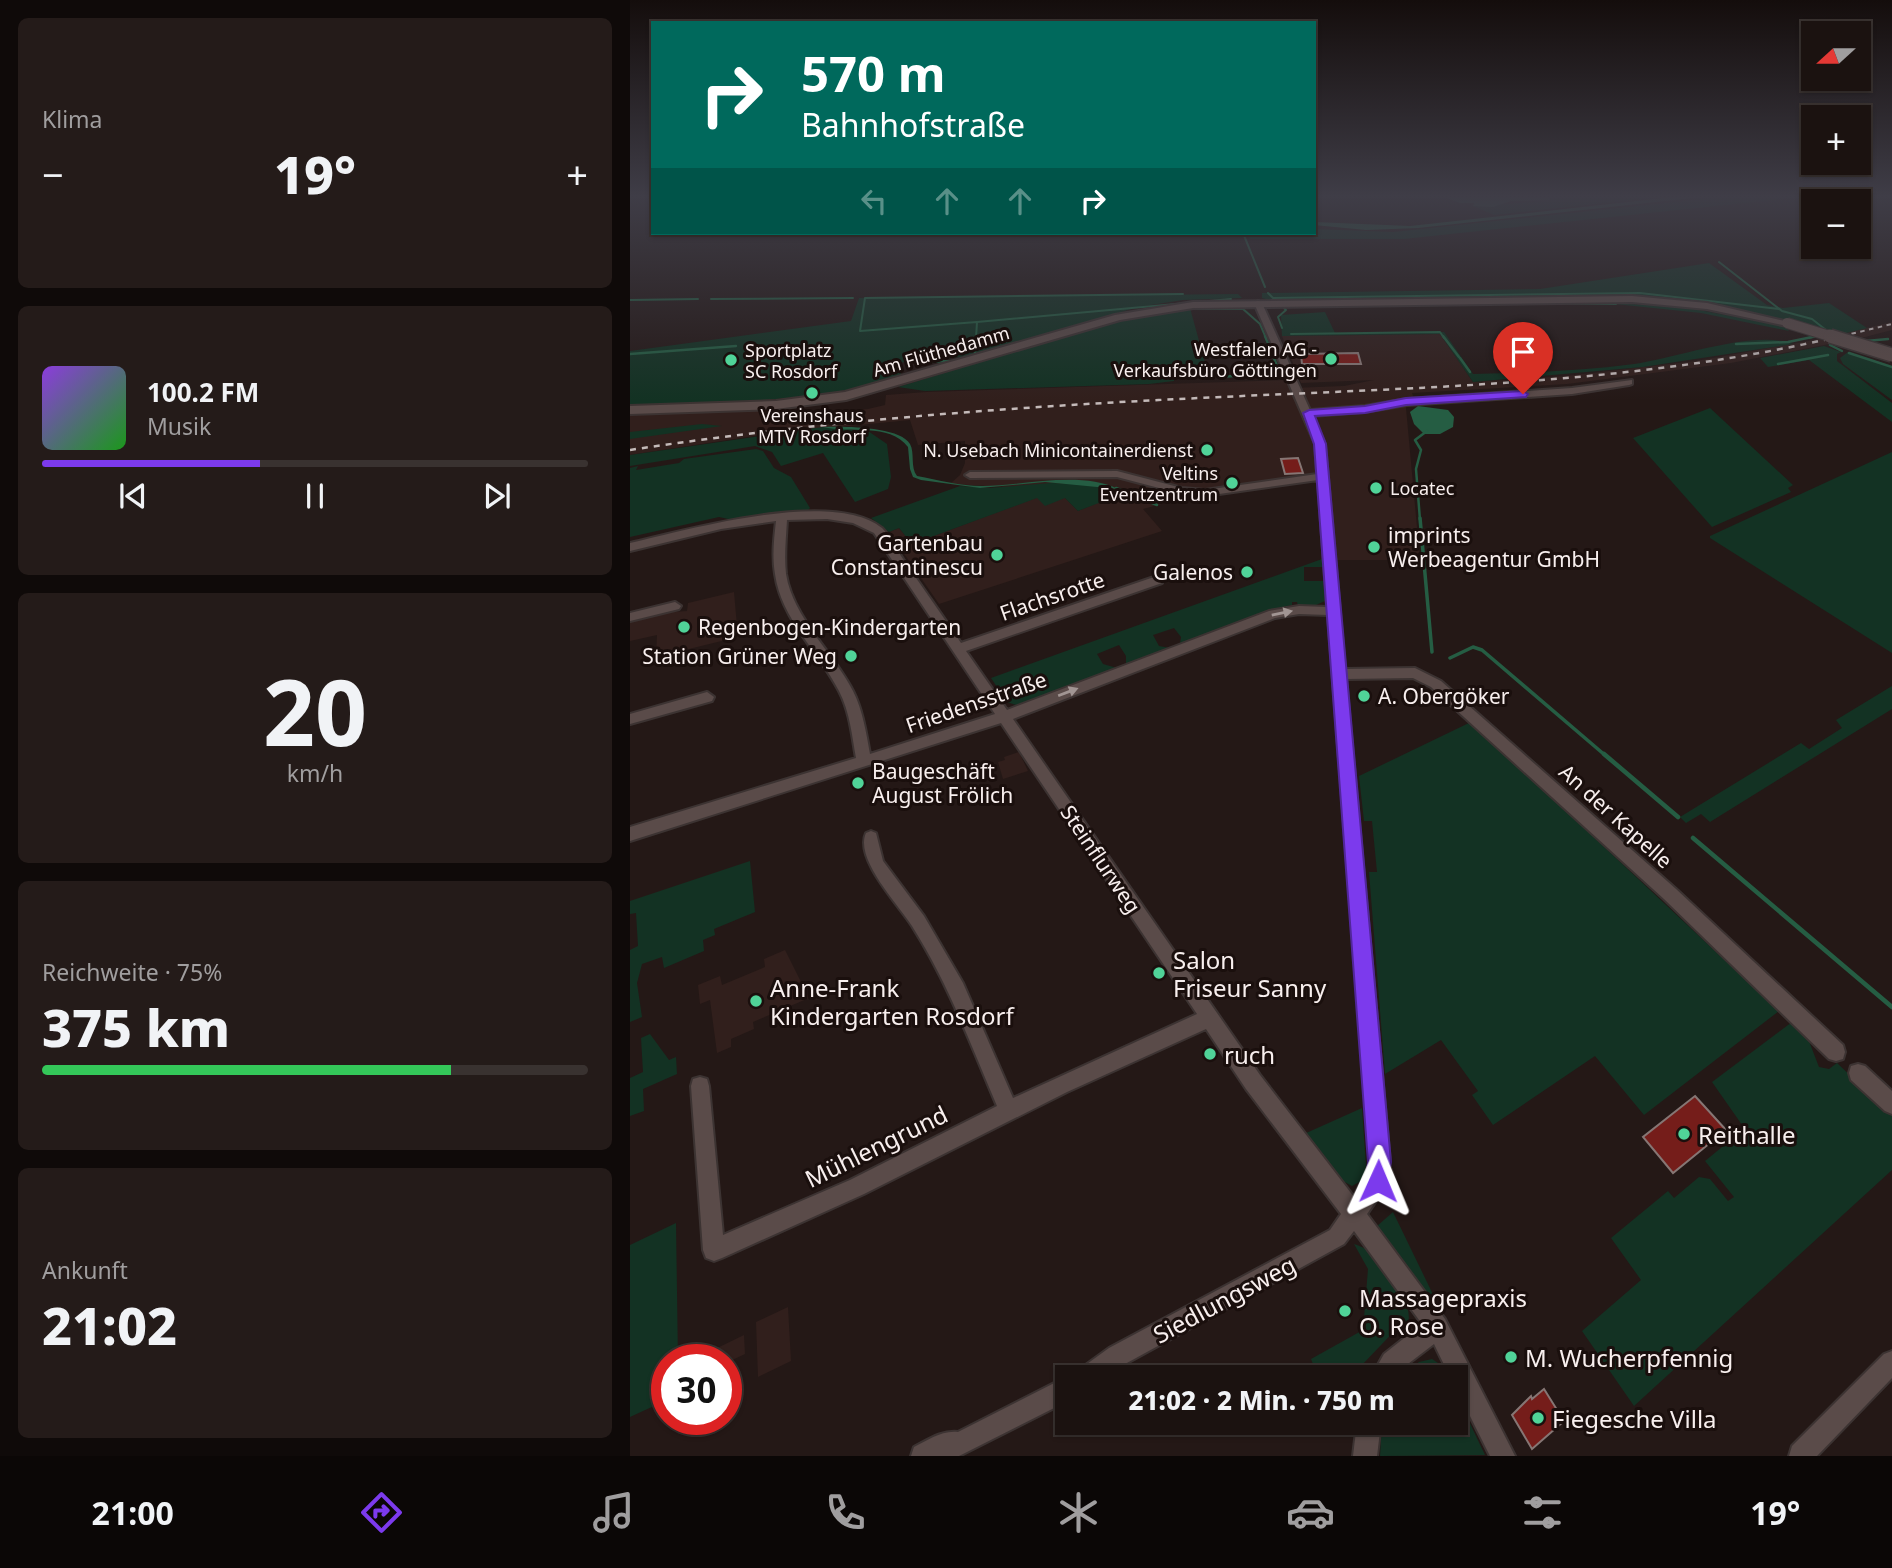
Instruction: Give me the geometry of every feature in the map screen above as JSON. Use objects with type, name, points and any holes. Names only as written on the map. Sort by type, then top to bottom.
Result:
[{"type":"main road","name":"Am Flüthedamm","points":[[630,410],[776,405],[846,396],[1141,312],[1193,305],[1632,299],[1689,304],[1787,323],[1892,355]]},
{"type":"street","name":"Siedlungsweg","points":[[1105,1365],[1337,1237],[1378,1181],[1380,1166],[1318,437],[1258,303]]},
{"type":"street","points":[[1309,413],[1365,409],[1406,402],[1572,391],[1629,382]]},
{"type":"street","points":[[970,475],[1117,474],[1182,491],[1205,493],[1323,476]]},
{"type":"street","name":"Steinflurweg","points":[[630,547],[722,526],[782,517],[837,515],[871,526],[883,537],[1209,1018],[1289,1131],[1391,1262],[1437,1327],[1503,1456]]},
{"type":"street","points":[[782,517],[778,554],[785,594],[797,621],[846,691],[853,710],[864,762]]},
{"type":"street","name":"Flachsrotte","points":[[958,649],[1158,580]]},
{"type":"street","points":[[630,617],[675,606]]},
{"type":"street","name":"Friedensstraße","points":[[630,834],[1004,716],[1273,614],[1299,610],[1333,611]]},
{"type":"street","name":"An der Kapelle","points":[[1339,674],[1415,673],[1437,684],[1670,894],[1836,1052]]},
{"type":"street","points":[[630,719],[707,697]]},
{"type":"street","points":[[871,838],[876,863],[912,912],[957,989],[1008,1110]]},
{"type":"street","name":"Mühlengrund","points":[[700,1086],[714,1250],[857,1187],[1008,1110],[1209,1018]]},
{"type":"street","points":[[1858,1073],[1892,1104]]},
{"type":"street","points":[[1390,1365],[1437,1327]]},
{"type":"street","points":[[1801,1455],[1892,1362]]},
{"type":"street","points":[[923,1456],[948,1443],[959,1444],[1055,1395]]},
{"type":"street","points":[[1365,1456],[1368,1435]]},
{"type":"shaded area","points":[[1696,265],[1712,265],[1767,305],[1783,308],[1829,303],[1867,328],[1838,335],[1791,322],[1686,302],[1272,301],[1262,298],[1262,293],[1540,289]]},
{"type":"shaded area","points":[[1238,294],[1242,298],[1183,300],[1138,307],[973,356],[895,363],[903,378],[869,386],[767,400],[630,406],[630,351],[851,321],[859,298]]},
{"type":"shaded area","points":[[1605,303],[1678,306],[1784,326],[1789,331],[1701,313]]},
{"type":"shaded area","points":[[1190,308],[1209,377],[1199,376],[1197,369],[1175,371],[1174,381],[1149,384],[925,391],[898,387],[1113,322]]},
{"type":"shaded area","points":[[1325,312],[1335,333],[1444,332],[1473,374],[1634,364],[1715,346],[1758,340],[1777,340],[1793,344],[1643,367],[1473,382],[1440,334],[1282,336],[1281,315]]},
{"type":"shaded area","points":[[1892,322],[1892,330],[1865,337],[1731,363],[1567,384],[1412,393],[1414,399],[1406,408],[1420,560],[1335,560],[1326,475],[1226,494],[1192,496],[1143,509],[1162,531],[939,604],[889,532],[899,528],[912,544],[1038,497],[1065,498],[1078,511],[1121,493],[950,484],[960,475],[965,463],[965,441],[918,445],[910,420],[768,434],[630,455],[630,413],[782,408],[782,418],[868,409],[885,405],[886,395],[926,392],[1287,380],[1292,388],[1344,386],[1374,380],[1301,383],[1282,336],[1440,334],[1473,382],[1566,376],[1696,361],[1814,340]]},
{"type":"shaded area","points":[[1824,346],[1841,352],[1837,354],[1837,361],[1892,403],[1892,422],[1809,360],[1768,367],[1760,358]]},
{"type":"shaded area","points":[[1848,352],[1892,366],[1892,400],[1843,364],[1840,358]]},
{"type":"shaded area","points":[[1418,406],[1448,410],[1454,417],[1453,427],[1440,434],[1424,434],[1414,424],[1410,412]]},
{"type":"shaded area","points":[[1710,408],[1793,485],[1788,488],[1791,492],[1712,527],[1633,438]]},
{"type":"shaded area","points":[[702,424],[722,426],[630,439],[630,432]]},
{"type":"shaded area","points":[[823,427],[868,431],[887,444],[891,477],[888,489],[855,502],[823,453],[781,466],[772,452],[755,446],[630,466],[630,455]]},
{"type":"shaded area","points":[[823,427],[869,428],[883,430],[904,438],[910,444],[917,476],[982,486],[1051,480],[1086,481],[1103,483],[1118,489],[1045,482],[980,488],[921,480],[913,477],[908,447],[900,439],[890,434],[868,430]]},
{"type":"shaded area","points":[[756,449],[763,451],[774,468],[791,477],[810,508],[808,510],[733,520],[719,517],[630,537],[630,468],[638,466],[636,470],[679,463],[684,459]]},
{"type":"shaded area","points":[[1892,452],[1892,653],[1710,538],[1710,536]]},
{"type":"shaded area","points":[[1052,483],[1105,485],[1122,494],[1078,511],[1065,498],[1045,506],[1037,498],[912,544],[899,528],[889,532],[871,518],[960,486],[988,488]]},
{"type":"shaded area","points":[[1322,559],[1323,567],[1304,567],[1304,581],[1323,581],[1325,601],[1316,605],[1298,606],[1297,602],[1292,602],[1292,605],[1270,610],[1180,644],[1181,637],[1174,628],[1153,635],[1159,646],[1170,648],[1126,664],[1126,656],[1119,645],[1097,654],[1103,664],[1117,668],[1016,705],[1007,702],[991,678]]},
{"type":"shaded area","name":"Regenbogen-Kindergarten","points":[[734,592],[738,637],[656,657],[657,635],[630,641],[630,620],[659,613],[687,611],[688,603]]},
{"type":"shaded area","points":[[1892,686],[1892,709],[1710,822],[1701,814],[1686,823],[1680,817],[1801,743],[1809,749],[1842,728],[1836,720]]},
{"type":"shaded area","points":[[1471,722],[1779,1011],[1644,1115],[1595,1056],[1493,1125],[1472,1095],[1478,1091],[1441,1040],[1385,1074],[1369,872],[1377,872],[1372,821],[1364,821],[1359,776]]},
{"type":"shaded area","points":[[1019,752],[1028,771],[1003,779],[998,762]]},
{"type":"shaded area","points":[[750,861],[755,912],[714,929],[715,935],[703,940],[704,951],[664,968],[662,957],[642,964],[637,983],[642,1017],[630,1022],[630,950],[638,946],[636,913],[630,914],[630,901]]},
{"type":"shaded area","name":"Anne-Frank Kindergarten Rosdorf","points":[[785,950],[809,998],[753,1022],[754,1029],[731,1039],[731,1047],[717,1053],[710,1000],[700,1004],[698,985],[720,976],[722,985],[765,967],[764,959]]},
{"type":"shaded area","points":[[1792,1022],[1807,1036],[1819,1067],[1829,1069],[1837,1063],[1892,1115],[1892,1170],[1634,1406],[1582,1331],[1641,1280],[1611,1238],[1668,1191],[1674,1198],[1699,1177],[1710,1179],[1728,1201],[1734,1197],[1705,1161],[1733,1138],[1747,1132],[1712,1082]]},
{"type":"shaded area","points":[[650,1034],[669,1060],[676,1057],[677,1074],[643,1089],[644,1111],[630,1116],[630,1078],[643,1072],[641,1038]]},
{"type":"shaded area","points":[[1362,1108],[1366,1166],[1363,1180],[1352,1186],[1341,1180],[1304,1134]]},
{"type":"shaded area","points":[[1393,1212],[1441,1311],[1438,1312],[1376,1227]]},
{"type":"shaded area","points":[[676,1223],[678,1344],[651,1344],[651,1407],[630,1417],[630,1245]]},
{"type":"shaded area","points":[[1354,1244],[1374,1256],[1393,1277],[1406,1302],[1408,1325],[1403,1322],[1362,1365],[1313,1365],[1311,1359],[1363,1330],[1368,1269]]},
{"type":"shaded area","points":[[788,1307],[791,1361],[758,1377],[756,1322]]},
{"type":"shaded area","points":[[744,1335],[745,1354],[742,1355],[742,1344],[725,1344]]},
{"type":"shaded area","points":[[1432,1359],[1441,1365],[1415,1365]]},
{"type":"shaded area","points":[[1468,1419],[1485,1455],[1380,1456],[1381,1435],[1468,1435]]},
{"type":"building","name":"Westfalen AG - Verkaufsbüro Göttingen","points":[[1358,353],[1361,364],[1302,364],[1301,354]]},
{"type":"building","points":[[1298,458],[1303,473],[1285,474],[1281,459]]},
{"type":"building","name":"Reithalle","points":[[1695,1096],[1726,1130],[1673,1173],[1643,1137]]},
{"type":"building","name":"Fiegesche Villa","points":[[1544,1389],[1564,1421],[1532,1449],[1512,1415],[1531,1396],[1532,1399]]},
{"type":"waterway","points":[[1256,265],[1265,287]]},
{"type":"waterway","points":[[1723,265],[1782,311],[1812,319],[1826,330]]},
{"type":"waterway","points":[[1268,293],[1273,298],[1640,293],[1779,309]]},
{"type":"waterway","points":[[977,322],[860,331],[865,298],[1183,294]]},
{"type":"waterway","points":[[711,299],[853,298]]},
{"type":"waterway","points":[[630,300],[698,299]]},
{"type":"waterway","points":[[977,322],[1231,299]]},
{"type":"waterway","points":[[1534,303],[1616,304]]},
{"type":"waterway","points":[[1315,307],[1324,306]]},
{"type":"waterway","points":[[1282,328],[1278,317],[1286,310],[1283,307]]},
{"type":"waterway","points":[[1182,309],[1243,309],[1260,324],[1266,338]]},
{"type":"waterway","points":[[976,338],[977,322]]},
{"type":"waterway","points":[[1291,334],[1440,332],[1444,338]]},
{"type":"waterway","points":[[975,353],[976,336]]},
{"type":"waterway","points":[[1219,377],[1280,373],[1265,336]]},
{"type":"waterway","points":[[1443,336],[1459,357]]},
{"type":"waterway","points":[[1736,344],[1788,342],[1817,336],[1808,338]]},
{"type":"waterway","points":[[1866,341],[1888,339]]},
{"type":"waterway","points":[[1830,345],[1842,351]]},
{"type":"waterway","points":[[630,354],[736,346]]},
{"type":"waterway","points":[[1849,353],[1892,367]]},
{"type":"waterway","points":[[1778,364],[1828,355]]},
{"type":"waterway","points":[[1460,358],[1470,372]]},
{"type":"waterway","points":[[915,362],[956,361]]},
{"type":"waterway","points":[[1420,520],[1416,469],[1421,450],[1415,440],[1427,431]]},
{"type":"waterway","points":[[1116,488],[1157,505]]},
{"type":"waterway","points":[[1420,518],[1432,652]]},
{"type":"waterway","points":[[1450,658],[1473,647],[1482,650],[1606,756]]},
{"type":"waterway","points":[[1604,754],[1678,817]]},
{"type":"waterway","points":[[1693,838],[1892,1007]]},
{"type":"railway","points":[[1834,338],[1892,324]]},
{"type":"railway","points":[[630,450],[777,430],[999,410],[1455,386],[1611,374],[1765,352],[1841,336]]},
{"type":"place","name":"Westfalen AG - Verkaufsbüro Göttingen","points":[[1331,359]]},
{"type":"place","name":"Sportplatz SC Rosdorf","points":[[731,360]]},
{"type":"place","name":"Vereinshaus MTV Rosdorf","points":[[812,393]]},
{"type":"place","name":"N. Usebach Minicontainerdienst","points":[[1207,450]]},
{"type":"place","name":"Veltins Eventzentrum","points":[[1232,483]]},
{"type":"place","name":"Locatec","points":[[1376,488]]},
{"type":"place","name":"imprints Werbeagentur GmbH","points":[[1374,547]]},
{"type":"place","name":"Gartenbau Constantinescu","points":[[997,555]]},
{"type":"place","name":"Galenos","points":[[1247,572]]},
{"type":"place","name":"Regenbogen-Kindergarten","points":[[684,627]]},
{"type":"place","name":"Station Grüner Weg","points":[[851,656]]},
{"type":"place","name":"A. Obergöker","points":[[1364,696]]},
{"type":"place","name":"Baugeschäft August Frölich","points":[[858,783]]},
{"type":"place","name":"Salon Friseur Sanny","points":[[1159,973]]},
{"type":"place","name":"Anne-Frank Kindergarten Rosdorf","points":[[756,1001]]},
{"type":"place","name":"ruch","points":[[1210,1054]]},
{"type":"place","name":"Reithalle","points":[[1684,1134]]},
{"type":"place","name":"Massagepraxis O. Rose","points":[[1345,1311]]},
{"type":"place","name":"M. Wucherpfennig","points":[[1511,1357]]},
{"type":"place","name":"Fiegesche Villa","points":[[1538,1418]]},
{"type":"route","points":[[1378,1181],[1380,1162],[1320,444],[1309,413],[1365,409],[1406,402],[1523,394]]}]
